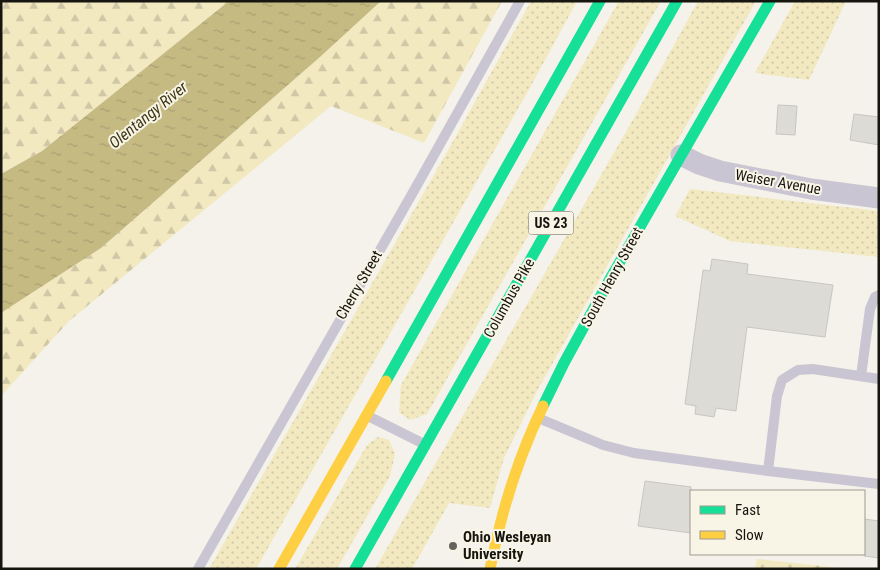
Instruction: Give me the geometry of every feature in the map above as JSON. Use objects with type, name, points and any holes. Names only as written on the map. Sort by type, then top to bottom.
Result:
[{"type":"main road","points":[[279,569],[600,1]]},
{"type":"main road","name":"Columbus Pike","points":[[354,569],[677,1]]},
{"type":"main road","name":"South Henry Street","points":[[490,569],[505,504],[521,456],[563,364],[770,1]]},
{"type":"street","name":"Weiser Avenue","points":[[681,155],[720,172],[810,189],[879,198]]},
{"type":"lane","name":"Cherry Street","points":[[198,569],[520,1]]},
{"type":"lane","points":[[861,376],[870,309],[875,297],[879,296]]},
{"type":"lane","points":[[768,470],[777,396],[782,380],[798,370],[813,369],[879,379]]},
{"type":"lane","points":[[367,415],[426,445]]},
{"type":"lane","points":[[538,418],[603,445],[634,453],[879,484]]},
{"type":"green space","points":[[1,1],[229,1],[42,151],[1,174]]},
{"type":"green space","points":[[381,1],[502,1],[424,143],[331,106],[69,321],[1,396],[1,313],[101,248],[320,57]]},
{"type":"green space","points":[[531,1],[577,1],[532,84],[256,569],[209,569],[447,152]]},
{"type":"green space","points":[[619,1],[661,1],[427,414],[410,420],[399,412],[401,385]]},
{"type":"green space","points":[[698,1],[756,1],[537,391],[504,458],[490,508],[449,503],[412,569],[375,569],[635,116]]},
{"type":"green space","points":[[795,1],[846,1],[809,80],[755,73]]},
{"type":"green space","points":[[690,189],[879,211],[879,257],[730,241],[675,216]]},
{"type":"green space","points":[[378,437],[389,440],[395,454],[390,476],[337,569],[295,569],[367,445]]},
{"type":"green space","points":[[757,559],[850,569],[755,569]]},
{"type":"water","name":"Olentangy River","points":[[229,1],[381,1],[320,57],[101,248],[1,313],[1,174],[42,151]]},
{"type":"building","points":[[778,105],[797,106],[795,135],[776,134]]},
{"type":"building","points":[[854,114],[879,117],[879,145],[850,140]]},
{"type":"building","points":[[712,259],[748,264],[747,274],[833,285],[825,337],[747,327],[736,411],[716,408],[714,417],[695,414],[696,406],[685,404],[703,270],[710,271]]},
{"type":"building","points":[[645,481],[691,487],[690,533],[638,526]]},
{"type":"building","points":[[865,519],[879,521],[879,558],[864,556]]},
{"type":"traffic: fast","points":[[386,381],[600,1]]},
{"type":"traffic: fast","points":[[355,569],[677,1]]},
{"type":"traffic: fast","points":[[543,406],[610,279],[770,1]]},
{"type":"traffic: slow","points":[[279,569],[386,381]]},
{"type":"traffic: slow","points":[[490,569],[499,527],[511,486],[543,406]]},
{"type":"place","name":"Ohio Wesleyan University","points":[[453,546]]}]
